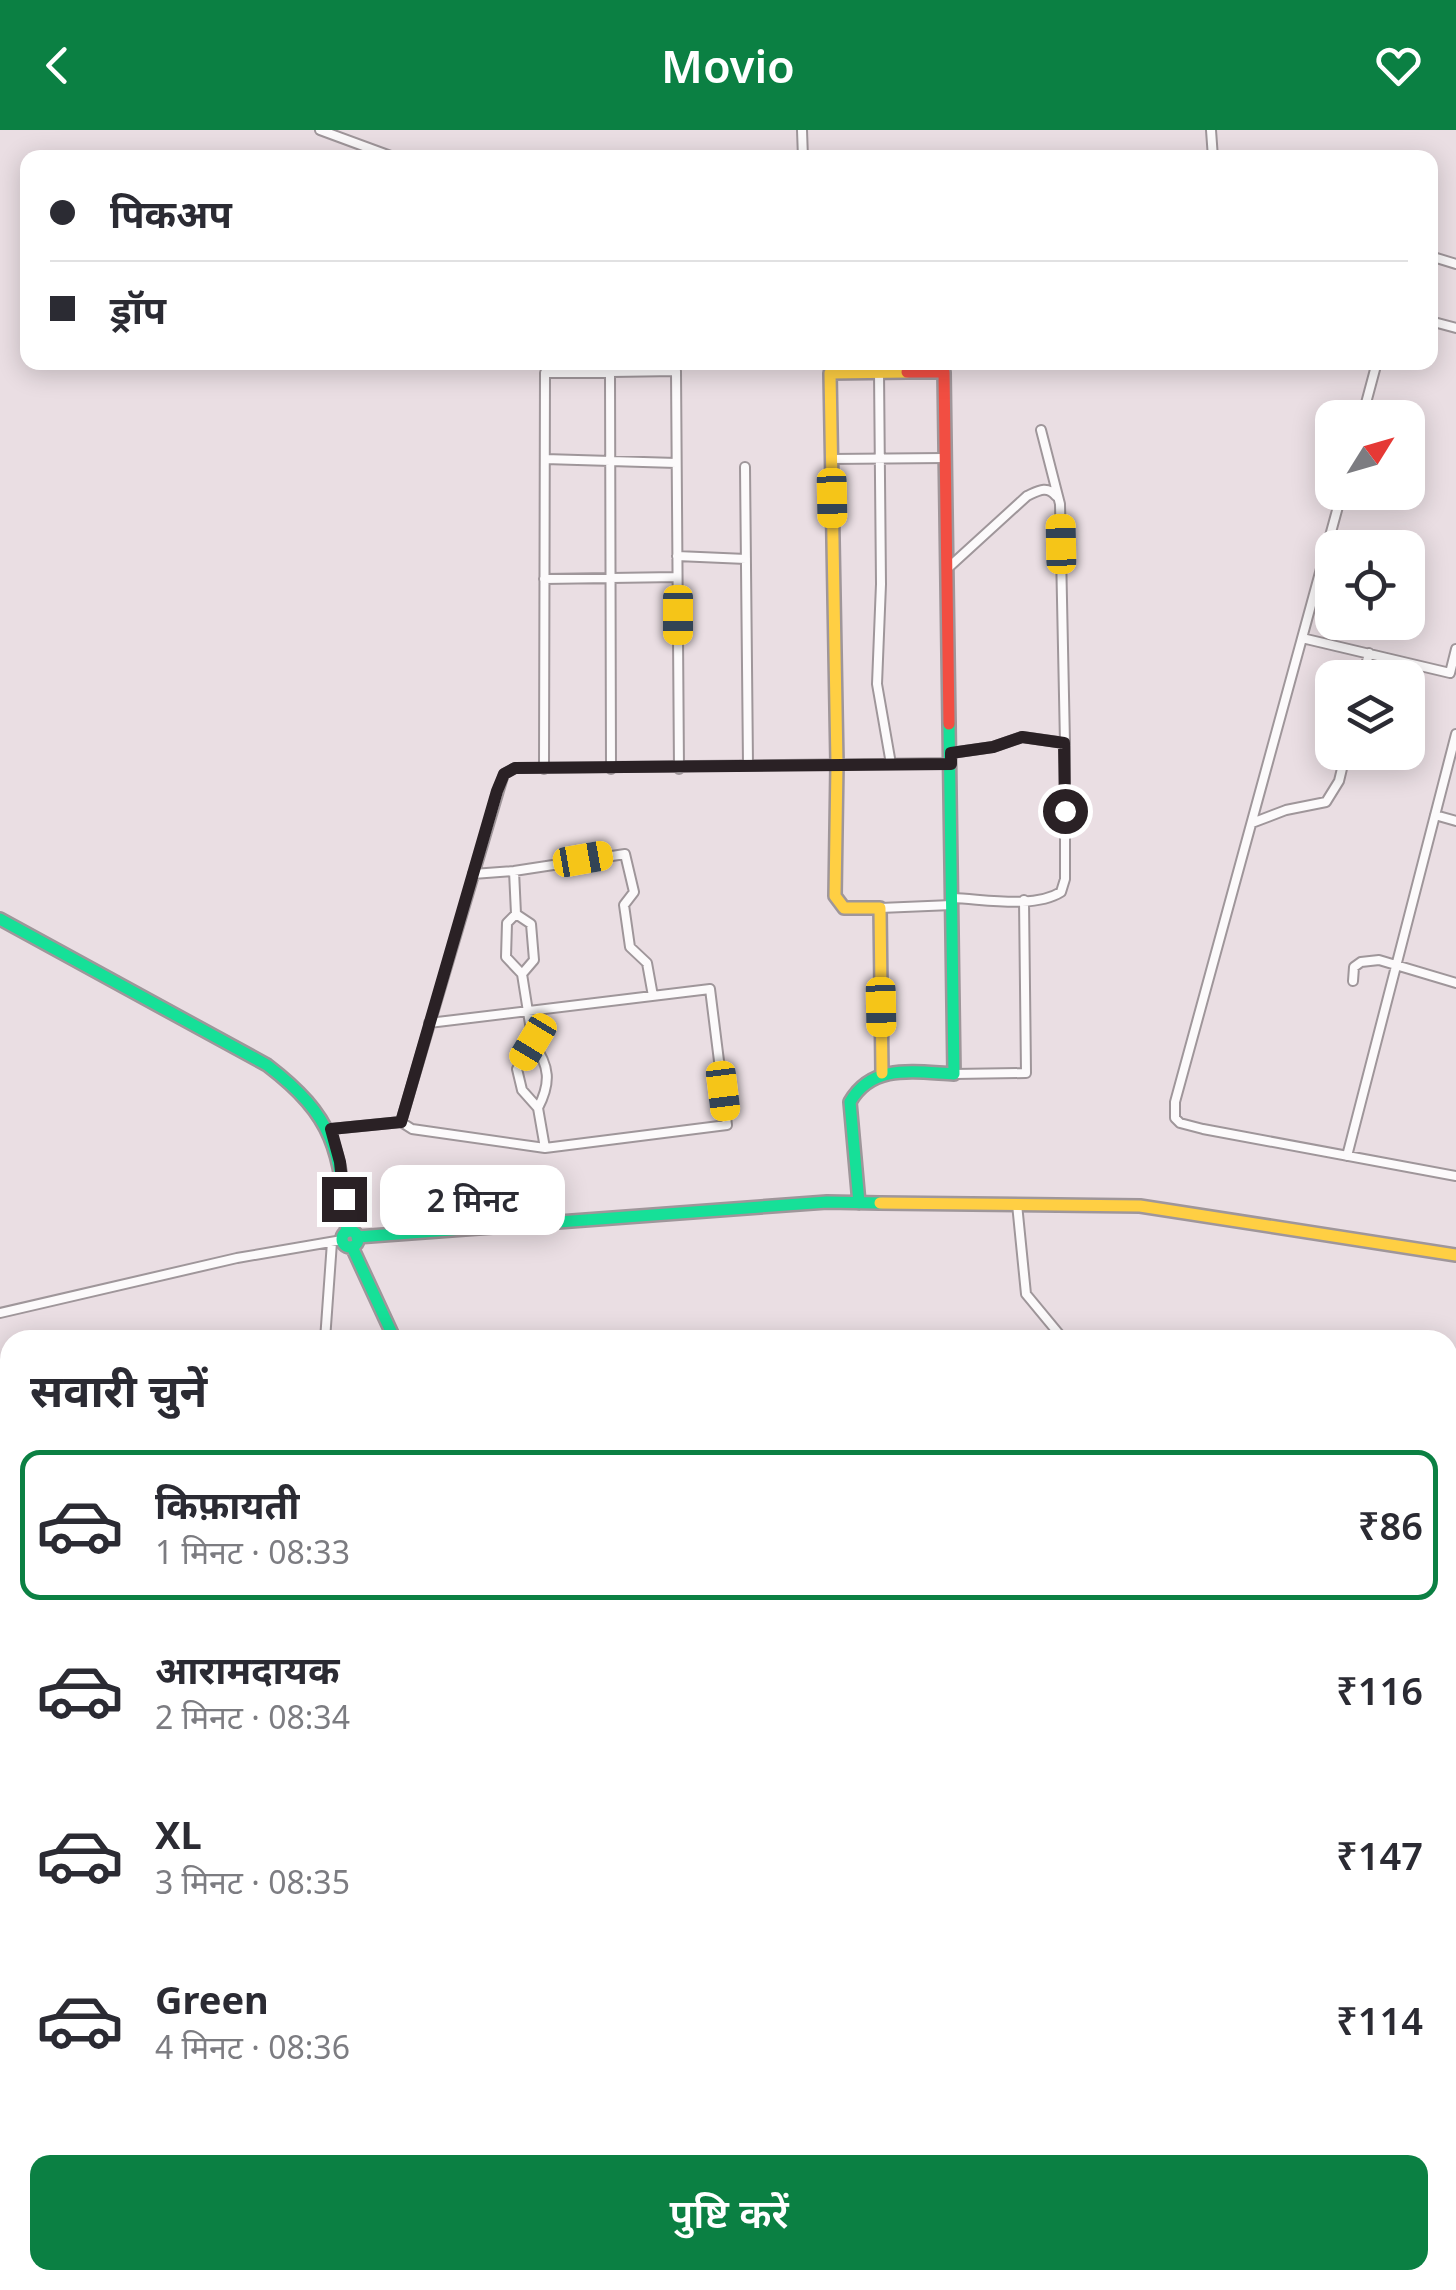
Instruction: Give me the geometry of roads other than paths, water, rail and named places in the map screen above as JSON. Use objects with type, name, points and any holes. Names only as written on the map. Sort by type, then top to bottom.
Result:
[{"type":"street","points":[[320,130],[376,150]]},
{"type":"street","points":[[350,140],[352,130]]},
{"type":"street","points":[[1367,400],[1375,370]]},
{"type":"street","points":[[544,768],[545,373],[676,371],[679,769]]},
{"type":"street","points":[[610,372],[610,768]]},
{"type":"street","points":[[954,1074],[952,902],[951,758],[944,372],[830,372],[837,764],[835,896],[844,908],[880,908],[952,902],[1024,900],[1056,896],[1064,886],[1060,504],[1041,430]]},
{"type":"street","points":[[879,372],[882,459],[878,684],[891,764]]},
{"type":"street","points":[[832,460],[945,458]]},
{"type":"street","points":[[545,459],[676,463]]},
{"type":"street","points":[[744,467],[748,765]]},
{"type":"street","points":[[948,568],[1027,496],[1041,489],[1049,490],[1060,504]]},
{"type":"street","points":[[1337,510],[1174,1102],[1175,1118],[1203,1129],[1456,1176]]},
{"type":"street","points":[[677,556],[746,559]]},
{"type":"street","points":[[544,579],[677,577]]},
{"type":"street","points":[[1302,638],[1453,674],[1456,649]]},
{"type":"street","points":[[1367,660],[1369,653]]},
{"type":"street","points":[[1347,1156],[1456,734]]},
{"type":"street","points":[[401,1122],[504,774],[515,768],[891,764],[951,758],[1022,737],[1064,743]]},
{"type":"street","points":[[1252,823],[1286,810],[1326,802],[1342,770]]},
{"type":"street","points":[[1435,815],[1456,820]]},
{"type":"street","points":[[473,874],[625,854],[634,892],[624,905],[630,947],[647,963],[653,996]]},
{"type":"street","points":[[514,871],[516,914]]},
{"type":"street","points":[[859,1202],[850,1102],[861,1082],[882,1073],[1026,1072],[1024,900]]},
{"type":"street","points":[[880,908],[882,1073]]},
{"type":"street","points":[[516,914],[531,924],[534,960],[522,974]]},
{"type":"street","points":[[516,914],[506,923],[506,957],[522,974],[533,1042],[545,1059],[549,1087],[538,1108]]},
{"type":"street","points":[[0,919],[267,1064],[296,1085],[331,1129],[340,1162],[346,1240],[326,1330]]},
{"type":"street","points":[[1353,981],[1353,970],[1361,962],[1379,960],[1456,983]]},
{"type":"street","points":[[331,1129],[401,1122],[412,1129],[546,1148],[727,1124],[710,989],[429,1023]]},
{"type":"street","points":[[533,1042],[517,1068],[522,1090],[538,1108],[546,1148]]},
{"type":"street","points":[[0,1313],[237,1258],[346,1240],[859,1202],[1140,1206],[1456,1255]]},
{"type":"street","points":[[1016,1204],[1026,1294],[1056,1330]]},
{"type":"street","points":[[346,1240],[390,1330]]}]
